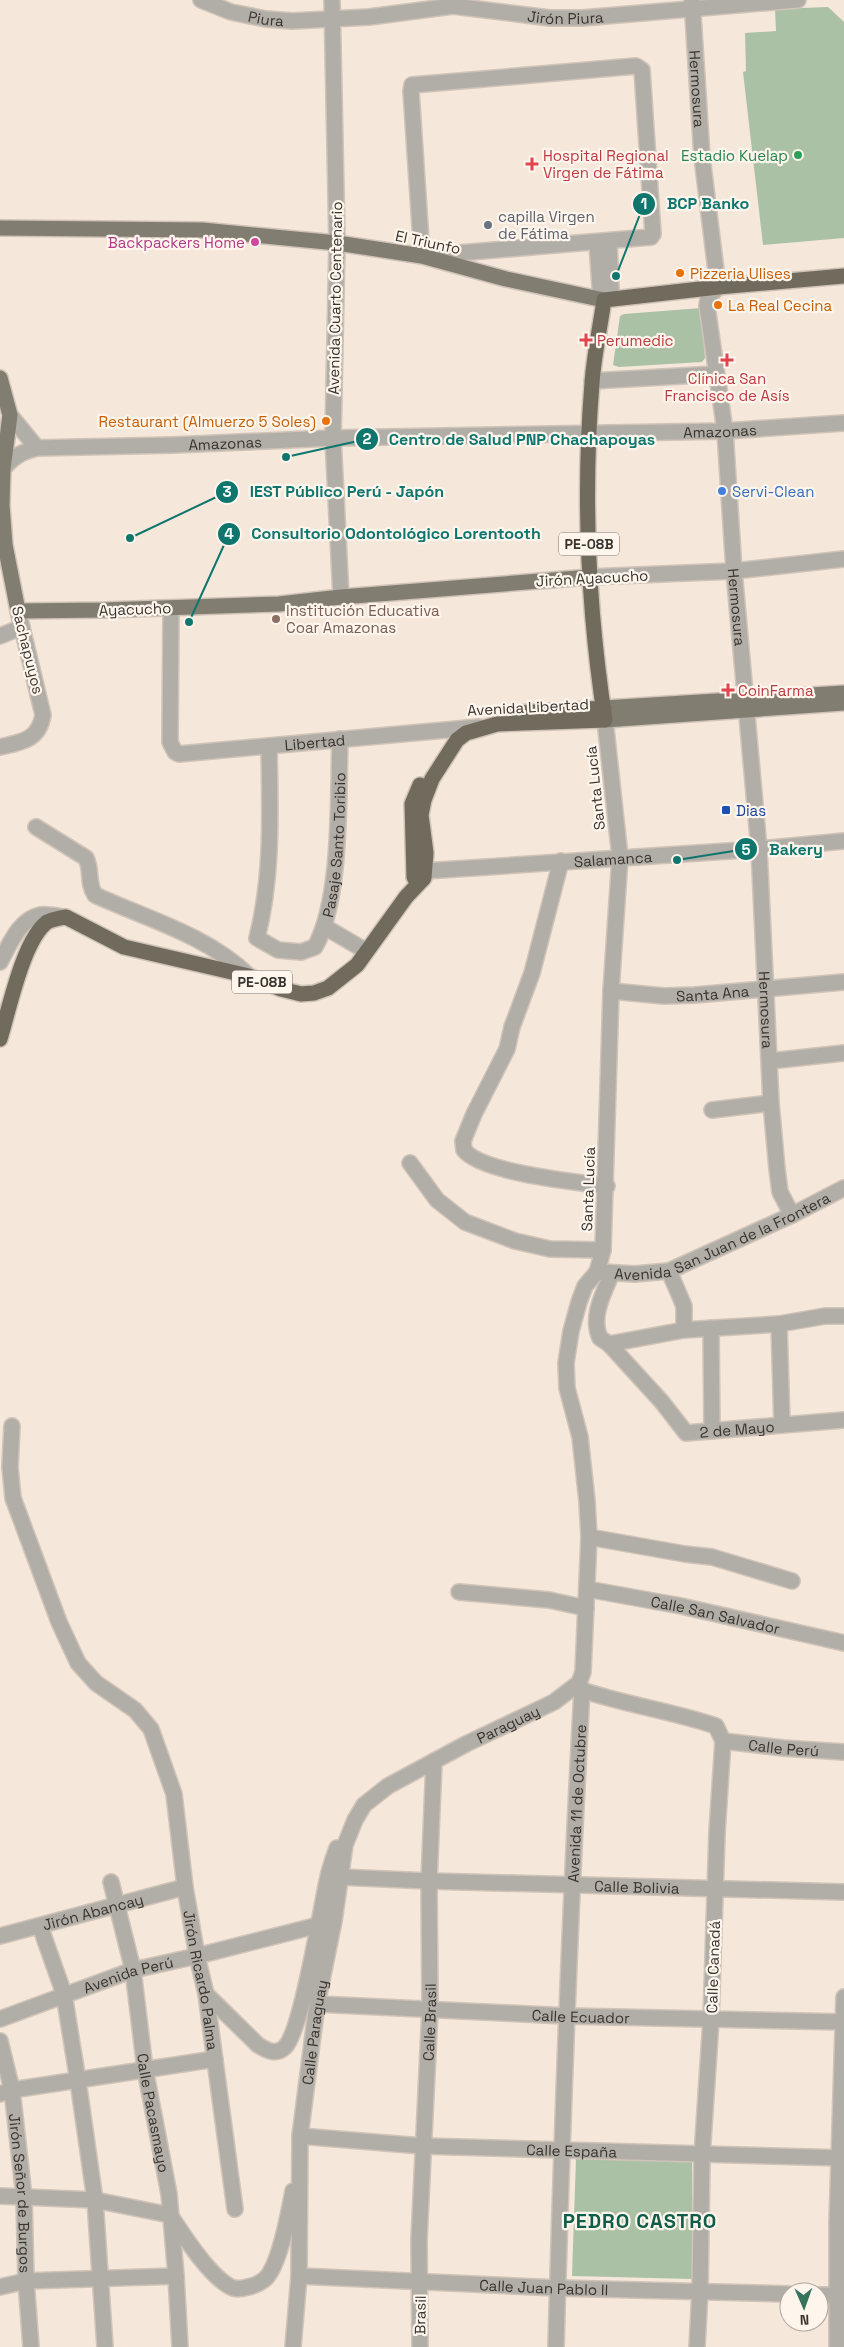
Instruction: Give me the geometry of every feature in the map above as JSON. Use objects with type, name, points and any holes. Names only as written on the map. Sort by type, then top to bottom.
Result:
[{"type":"highway","name":"El Triunfo","points":[[604,300],[718,287],[844,276]]},
{"type":"highway","name":"Santa Lucía","points":[[604,300],[592,380],[589,434],[590,577],[604,714]]},
{"type":"highway","name":"Avenida Libertad","points":[[456,728],[478,717],[494,714],[604,714]]},
{"type":"highway","name":"Avenida Libertad","points":[[481,727],[604,714]]},
{"type":"highway","points":[[419,877],[426,853],[421,815],[424,800],[432,779],[457,740],[466,733],[481,727]]},
{"type":"highway","points":[[419,877],[412,804],[436,754],[456,728]]},
{"type":"highway","name":"PE-08B","points":[[66,917],[124,947],[249,976],[281,989],[301,994],[314,993],[328,988],[341,980],[357,966],[419,877]]},
{"type":"highway","points":[[0,1040],[25,957],[37,933],[48,922],[66,917]]},
{"type":"main road","name":"El Triunfo","points":[[0,228],[202,230],[337,243],[422,256],[506,278],[604,300]]},
{"type":"main road","name":"Sachapuyos","points":[[0,378],[10,415],[4,440],[2,469],[2,545],[18,611]]},
{"type":"main road","name":"Jirón Ayacucho","points":[[341,597],[590,577]]},
{"type":"main road","name":"Ayacucho","points":[[18,611],[279,604],[341,597]]},
{"type":"main road","name":"Avenida Libertad","points":[[747,705],[844,692]]},
{"type":"main road","name":"Avenida Libertad","points":[[604,714],[747,705],[844,703]]},
{"type":"street","name":"Piura","points":[[201,0],[231,12],[266,19],[292,21],[332,20]]},
{"type":"street","name":"Avenida Cuarto Centenario","points":[[332,0],[337,243],[333,438],[341,597]]},
{"type":"street","name":"Jirón Piura","points":[[332,20],[407,14],[453,6],[550,18],[582,18],[692,4],[798,0]]},
{"type":"street","name":"Hermosura","points":[[692,4],[702,157],[718,287],[708,298],[707,306],[724,431],[734,571],[759,849],[768,988],[771,1103],[780,1192],[792,1215]]},
{"type":"street","points":[[640,67],[642,70],[653,234],[651,238],[603,242],[422,256],[410,91],[412,85],[417,83],[640,67]]},
{"type":"street","name":"Santa Lucía","points":[[603,242],[611,288],[604,300]]},
{"type":"street","points":[[592,380],[716,374]]},
{"type":"street","points":[[10,415],[37,448]]},
{"type":"street","name":"Amazonas","points":[[2,469],[13,458],[23,452],[37,448],[182,445],[333,438],[724,431],[844,423]]},
{"type":"street","name":"Jirón Ayacucho","points":[[590,577],[734,571],[844,559]]},
{"type":"street","name":"Libertad","points":[[171,608],[170,742],[175,752],[179,754],[456,728]]},
{"type":"street","name":"Sachapuyos","points":[[0,747],[29,739],[37,733],[41,726],[43,715],[18,611]]},
{"type":"street","points":[[0,636],[22,627]]},
{"type":"street","name":"Santa Lucía","points":[[604,714],[620,857],[611,991],[607,1186],[603,1250],[604,1272]]},
{"type":"street","name":"Avenida Libertad","points":[[456,728],[481,727]]},
{"type":"street","name":"Pasaje Santo Toribio","points":[[269,746],[270,840],[265,901],[257,938],[278,950],[301,952],[315,947],[326,927],[336,846],[340,739]]},
{"type":"street","points":[[36,827],[86,858],[89,864],[89,885],[95,895],[208,946],[233,961],[249,976]]},
{"type":"street","name":"Salamanca","points":[[419,877],[560,861],[759,849],[844,841]]},
{"type":"street","points":[[560,861],[532,973],[512,1027],[507,1050],[474,1114],[464,1141],[464,1150],[469,1156],[494,1166],[518,1172],[607,1186]]},
{"type":"street","points":[[0,962],[17,931],[29,920],[40,915],[66,917]]},
{"type":"street","points":[[326,927],[366,951]]},
{"type":"street","name":"Santa Ana","points":[[611,991],[664,996],[844,982]]},
{"type":"street","points":[[770,1061],[844,1053]]},
{"type":"street","points":[[712,1110],[771,1103]]},
{"type":"street","points":[[410,1163],[436,1200],[464,1222],[487,1232],[550,1250],[603,1250]]},
{"type":"street","name":"Avenida San Juan de la Frontera","points":[[604,1272],[635,1274],[669,1271],[792,1215],[844,1188]]},
{"type":"street","points":[[669,1271],[684,1306],[684,1330]]},
{"type":"street","points":[[604,1272],[602,1297],[597,1320],[600,1338],[609,1344],[684,1330],[779,1324],[844,1316]]},
{"type":"street","name":"Avenida 11 de Octubre","points":[[556,2347],[560,2150],[568,2016],[571,1884],[580,1686],[583,1672],[589,1536],[585,1467],[580,1436],[567,1388],[566,1363],[571,1331],[585,1286],[604,1272]]},
{"type":"street","points":[[779,1324],[782,1425]]},
{"type":"street","points":[[711,1328],[712,1431]]},
{"type":"street","name":"2 de Mayo","points":[[609,1344],[662,1402],[686,1433],[844,1420]]},
{"type":"street","name":"Jirón Ricardo Palma","points":[[12,1426],[10,1467],[13,1498],[59,1622],[78,1663],[96,1683],[135,1710],[151,1729],[174,1794],[185,1887],[197,1956],[206,1994],[235,2208]]},
{"type":"street","points":[[589,1536],[685,1554],[712,1557],[792,1581]]},
{"type":"street","name":"Calle San Salvador","points":[[587,1589],[681,1606],[844,1643]]},
{"type":"street","points":[[459,1592],[549,1600],[586,1608]]},
{"type":"street","points":[[580,1686],[610,1700],[716,1726],[723,1741]]},
{"type":"street","name":"Paraguay","points":[[434,1761],[554,1702],[580,1686]]},
{"type":"street","name":"Calle Perú","points":[[723,1741],[783,1748],[844,1752]]},
{"type":"street","name":"Calle Canadá","points":[[697,2347],[700,2290],[702,2156],[711,2020],[717,1832],[723,1741]]},
{"type":"street","name":"Calle Paraguay","points":[[293,2347],[299,2276],[300,2136],[317,2004],[334,1921],[345,1845],[355,1820],[364,1805],[388,1786],[434,1761]]},
{"type":"street","name":"Calle Brasil","points":[[421,2283],[419,2240],[430,2009],[429,1881],[434,1761]]},
{"type":"street","points":[[206,1994],[258,2045],[268,2051],[276,2052],[284,2048],[290,2041],[301,2004],[319,1925],[328,1874],[338,1844],[350,1822],[364,1805]]},
{"type":"street","name":"Calle Bolivia","points":[[339,1877],[716,1890],[844,1892]]},
{"type":"street","name":"Calle Pacasmayo","points":[[111,1882],[115,1906],[133,1970],[145,2069],[169,2194],[180,2347]]},
{"type":"street","name":"Jirón Abancay","points":[[0,1936],[185,1887]]},
{"type":"street","name":"Avenida Perú","points":[[0,2019],[133,1970],[319,1925]]},
{"type":"street","points":[[40,1926],[64,1994],[78,2081],[95,2200],[105,2347]]},
{"type":"street","points":[[837,2347],[841,2296],[844,1997]]},
{"type":"street","name":"Calle Ecuador","points":[[317,2004],[568,2016],[843,2022]]},
{"type":"street","name":"Jirón Señor de Burgos","points":[[0,2041],[6,2092],[24,2197],[26,2281],[31,2347]]},
{"type":"street","points":[[6,2092],[214,2058]]},
{"type":"street","name":"Calle España","points":[[300,2136],[422,2146],[702,2156],[841,2158]]},
{"type":"street","points":[[0,2196],[95,2200],[170,2215],[189,2244],[227,2284],[234,2288],[255,2285],[265,2278],[273,2267],[283,2236],[299,2165]]},
{"type":"street","points":[[0,2287],[26,2281],[176,2276]]},
{"type":"street","name":"Calle Juan Pablo II","points":[[299,2276],[421,2283],[779,2294]]},
{"type":"street","name":"Brasil","points":[[420,2347],[421,2283]]},
{"type":"green space","name":"Estadio Kuelap","points":[[828,7],[844,22],[844,238],[763,245],[743,72],[746,71],[745,33],[776,31],[775,9]]},
{"type":"green space","points":[[701,308],[705,358],[702,362],[619,367],[613,365],[620,316],[624,314]]},
{"type":"green space","points":[[576,2159],[692,2162],[693,2279],[572,2276]]},
{"type":"place","name":"Estadio Kuelap","points":[[798,155]]},
{"type":"place","name":"Hospital Regional Virgen de Fátima","points":[[532,164]]},
{"type":"place","name":"capilla Virgen de Fátima","points":[[488,225]]},
{"type":"place","name":"Backpackers Home","points":[[255,242]]},
{"type":"place","name":"Pizzeria Ulises","points":[[680,273]]},
{"type":"place","name":"BCP Banko","points":[[616,276]]},
{"type":"place","name":"La Real Cecina","points":[[718,305]]},
{"type":"place","name":"Perumedic","points":[[586,340]]},
{"type":"place","name":"Clínica San Francisco de Asís","points":[[727,360]]},
{"type":"place","name":"Restaurant (Almuerzo 5 Soles)","points":[[326,421]]},
{"type":"place","name":"Centro de Salud PNP Chachapoyas","points":[[286,457]]},
{"type":"place","name":"Servi-Clean","points":[[722,491]]},
{"type":"place","name":"IEST Público Perú - Japón","points":[[130,538]]},
{"type":"place","name":"Institución Educativa Coar Amazonas","points":[[276,619]]},
{"type":"place","name":"Consultorio Odontológico Lorentooth","points":[[189,622]]},
{"type":"place","name":"CoinFarma","points":[[728,690]]},
{"type":"place","name":"Dias","points":[[726,810]]},
{"type":"place","name":"Bakery","points":[[677,860]]},
{"type":"district","name":"PEDRO CASTRO","points":[[640,2221]]}]
